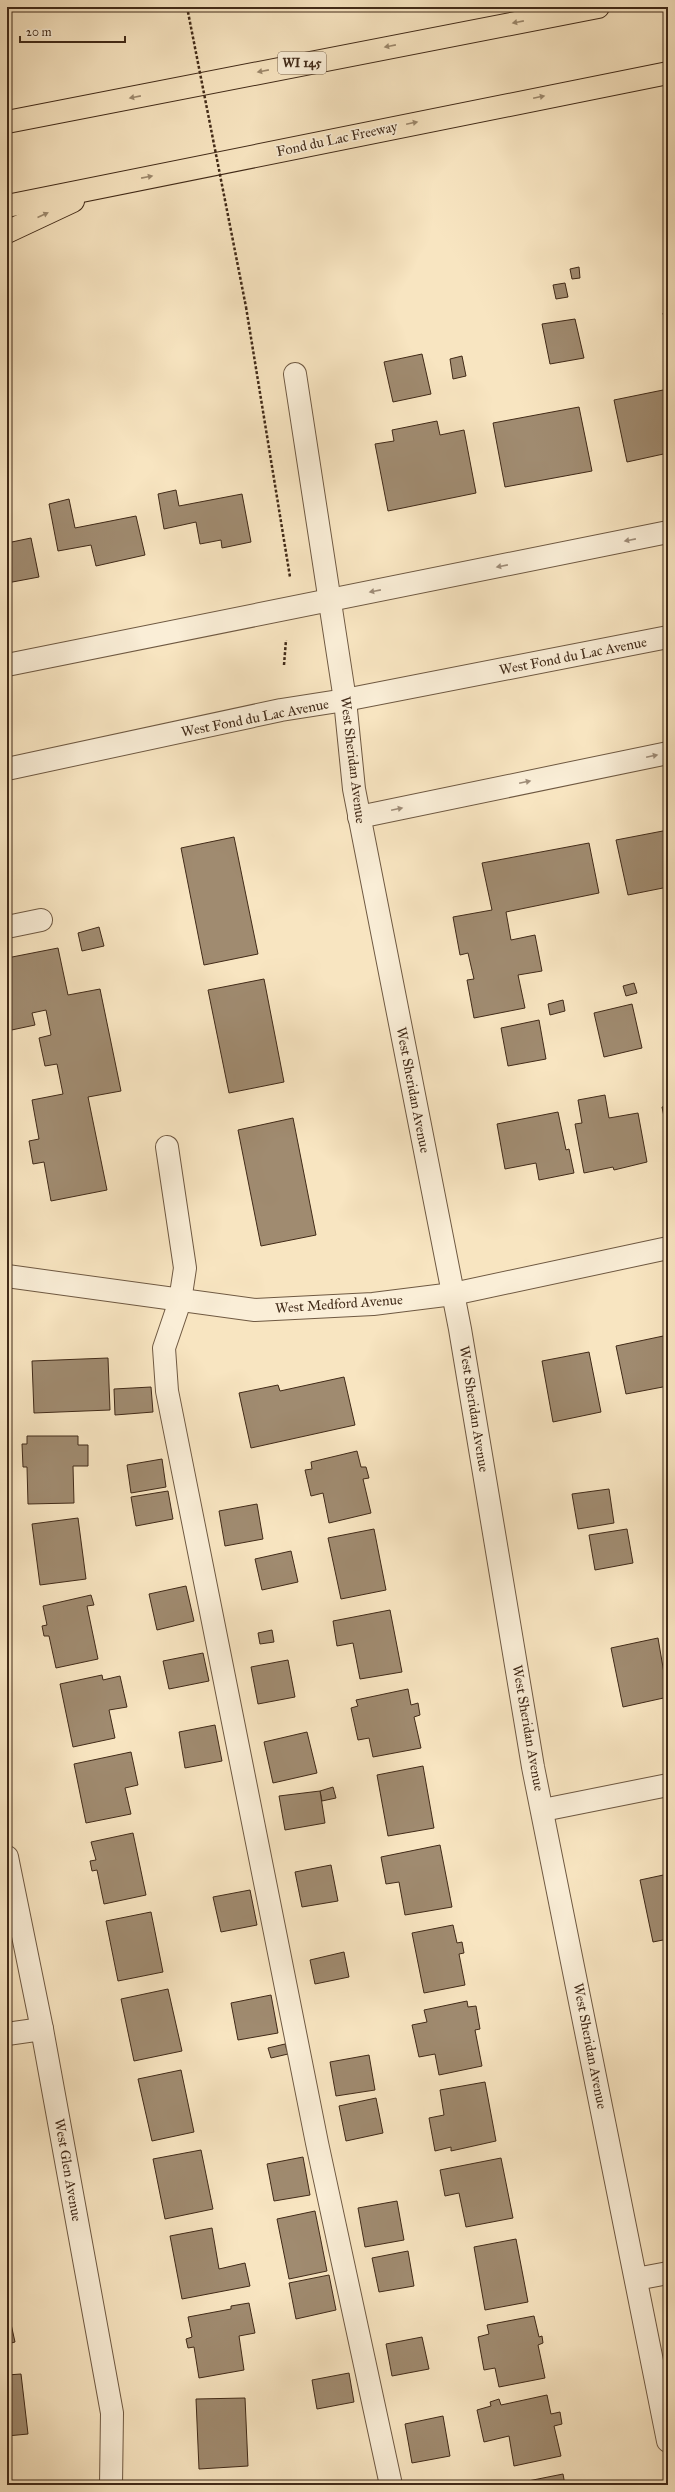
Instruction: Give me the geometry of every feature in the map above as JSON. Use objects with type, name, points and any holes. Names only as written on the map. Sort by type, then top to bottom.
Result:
[{"type":"highway","name":"WI 145","points":[[7,122],[598,7]]},
{"type":"highway","name":"Fond du Lac Freeway","points":[[7,206],[668,73]]},
{"type":"highway","points":[[7,232],[109,185]]},
{"type":"street","name":"West Sheridan Avenue","points":[[295,374],[345,700],[354,789],[359,817],[453,1294],[533,1767],[543,1810],[668,2441]]},
{"type":"street","points":[[7,665],[668,532]]},
{"type":"street","name":"West Fond du Lac Avenue","points":[[7,770],[281,710],[345,700],[668,637]]},
{"type":"street","points":[[359,817],[668,753]]},
{"type":"street","points":[[7,927],[41,920]]},
{"type":"street","points":[[166,1147],[185,1268],[180,1301],[164,1348],[167,1391],[315,2135],[391,2485]]},
{"type":"street","name":"West Medford Avenue","points":[[7,1276],[180,1301],[255,1310],[373,1304],[453,1294],[668,1248]]},
{"type":"street","points":[[543,1810],[668,1785]]},
{"type":"street","name":"West Glen Avenue","points":[[7,1857],[42,2029],[112,2413],[111,2485]]},
{"type":"street","points":[[7,2034],[42,2029]]},
{"type":"street","points":[[636,2279],[668,2273]]},
{"type":"path","points":[[187,7],[246,307],[290,574],[284,666]]},
{"type":"building","points":[[579,267],[580,278],[572,279],[570,269]]},
{"type":"building","points":[[565,283],[568,297],[556,299],[553,285]]},
{"type":"building","points":[[663,313],[668,313],[668,338]]},
{"type":"building","points":[[575,319],[584,358],[550,364],[542,324]]},
{"type":"building","points":[[422,354],[431,394],[393,402],[384,362]]},
{"type":"building","points":[[462,356],[466,376],[453,379],[450,359]]},
{"type":"building","points":[[668,389],[668,453],[627,462],[614,400]]},
{"type":"building","points":[[579,407],[592,471],[505,487],[493,423]]},
{"type":"building","points":[[437,421],[440,435],[464,430],[476,493],[388,511],[375,444],[394,441],[392,430]]},
{"type":"building","points":[[176,490],[179,506],[242,494],[251,542],[222,548],[221,540],[200,544],[196,522],[164,529],[158,494]]},
{"type":"building","points":[[69,499],[75,528],[136,516],[145,555],[96,566],[91,545],[58,551],[49,504]]},
{"type":"building","points":[[31,538],[39,577],[7,583],[7,543]]},
{"type":"building","points":[[668,830],[668,887],[628,895],[616,840]]},
{"type":"building","points":[[234,837],[258,954],[204,965],[181,848]]},
{"type":"building","points":[[589,843],[599,893],[506,912],[511,940],[535,935],[542,971],[518,975],[525,1008],[474,1018],[467,980],[474,979],[468,953],[460,955],[453,917],[492,910],[482,863]]},
{"type":"building","points":[[99,927],[104,946],[82,951],[78,933]]},
{"type":"building","points":[[58,948],[68,995],[100,989],[121,1091],[88,1097],[107,1190],[51,1201],[44,1162],[33,1164],[29,1141],[39,1139],[32,1100],[63,1094],[57,1064],[45,1066],[39,1038],[51,1035],[46,1010],[32,1013],[35,1025],[7,1031],[7,958]]},
{"type":"building","points":[[264,979],[284,1082],[229,1093],[208,990]]},
{"type":"building","points":[[634,983],[637,993],[626,996],[623,986]]},
{"type":"building","points":[[563,1000],[565,1011],[550,1015],[548,1004]]},
{"type":"building","points":[[632,1004],[642,1048],[604,1057],[594,1013]]},
{"type":"building","points":[[539,1020],[546,1059],[508,1066],[501,1028]]},
{"type":"building","points":[[605,1095],[609,1118],[638,1113],[647,1162],[614,1170],[613,1167],[584,1173],[575,1124],[582,1123],[578,1100]]},
{"type":"building","points":[[668,1106],[668,1136],[662,1107]]},
{"type":"building","points":[[558,1112],[566,1150],[569,1149],[574,1173],[539,1180],[536,1163],[505,1169],[497,1124]]},
{"type":"building","points":[[293,1118],[316,1235],[261,1246],[238,1130]]},
{"type":"building","points":[[668,1335],[668,1386],[626,1394],[616,1346]]},
{"type":"building","points":[[589,1352],[601,1412],[553,1422],[542,1361]]},
{"type":"building","points":[[108,1358],[110,1410],[34,1413],[32,1361]]},
{"type":"building","points":[[344,1377],[355,1425],[251,1448],[239,1393],[278,1385],[280,1391]]},
{"type":"building","points":[[151,1387],[153,1412],[115,1415],[114,1389]]},
{"type":"building","points":[[27,1436],[78,1436],[78,1445],[88,1445],[88,1466],[73,1466],[74,1503],[28,1504],[27,1467],[23,1467],[22,1444],[27,1444]]},
{"type":"building","points":[[357,1451],[361,1467],[366,1467],[369,1478],[363,1479],[371,1513],[329,1523],[323,1493],[311,1496],[305,1470],[312,1469],[311,1462]]},
{"type":"building","points":[[162,1459],[166,1487],[131,1493],[127,1465]]},
{"type":"building","points":[[609,1489],[614,1523],[578,1529],[572,1494]]},
{"type":"building","points":[[168,1491],[173,1519],[136,1526],[131,1497]]},
{"type":"building","points":[[257,1504],[263,1539],[225,1546],[219,1511]]},
{"type":"building","points":[[78,1518],[86,1579],[40,1585],[32,1524]]},
{"type":"building","points":[[374,1529],[386,1590],[341,1599],[328,1538]]},
{"type":"building","points":[[627,1529],[633,1563],[595,1570],[589,1535]]},
{"type":"building","points":[[291,1551],[298,1582],[262,1590],[255,1559]]},
{"type":"building","points":[[186,1586],[194,1621],[157,1630],[149,1594]]},
{"type":"building","points":[[91,1595],[94,1605],[87,1606],[98,1659],[56,1668],[49,1636],[44,1636],[42,1626],[47,1625],[43,1606]]},
{"type":"building","points":[[390,1610],[402,1672],[360,1679],[353,1643],[337,1646],[333,1621]]},
{"type":"building","points":[[272,1630],[274,1642],[260,1644],[258,1633]]},
{"type":"building","points":[[658,1638],[668,1697],[623,1707],[611,1648]]},
{"type":"building","points":[[203,1653],[209,1681],[169,1689],[163,1661]]},
{"type":"building","points":[[288,1660],[295,1697],[258,1704],[251,1667]]},
{"type":"building","points":[[102,1675],[103,1680],[120,1676],[127,1707],[109,1710],[115,1738],[73,1747],[60,1684]]},
{"type":"building","points":[[408,1689],[411,1705],[418,1703],[420,1715],[414,1717],[421,1748],[373,1757],[369,1738],[358,1740],[351,1708],[358,1706],[356,1700]]},
{"type":"building","points":[[215,1725],[222,1761],[185,1768],[179,1732]]},
{"type":"building","points":[[307,1732],[317,1773],[273,1783],[264,1742]]},
{"type":"building","points":[[131,1752],[138,1785],[125,1788],[131,1814],[86,1823],[74,1764]]},
{"type":"building","points":[[423,1766],[434,1828],[388,1836],[377,1775]]},
{"type":"building","points":[[333,1787],[336,1798],[322,1801],[320,1791]]},
{"type":"building","points":[[320,1791],[325,1823],[285,1830],[279,1796]]},
{"type":"building","points":[[133,1833],[146,1895],[104,1904],[97,1870],[92,1871],[90,1861],[96,1860],[91,1842]]},
{"type":"building","points":[[440,1845],[452,1907],[405,1915],[399,1882],[386,1884],[381,1857]]},
{"type":"building","points":[[331,1865],[338,1901],[302,1907],[295,1872]]},
{"type":"building","points":[[668,1874],[668,1939],[653,1942],[640,1880]]},
{"type":"building","points":[[250,1890],[257,1925],[221,1932],[213,1897]]},
{"type":"building","points":[[151,1912],[163,1972],[118,1981],[106,1921]]},
{"type":"building","points":[[453,1925],[457,1943],[462,1942],[464,1953],[459,1954],[465,1985],[424,1993],[412,1933]]},
{"type":"building","points":[[344,1952],[349,1977],[315,1984],[310,1960]]},
{"type":"building","points":[[168,1989],[182,2051],[134,2061],[121,1999]]},
{"type":"building","points":[[271,1995],[278,2033],[238,2040],[231,2003]]},
{"type":"building","points":[[467,2001],[468,2007],[476,2006],[480,2029],[475,2030],[482,2066],[439,2075],[435,2054],[419,2057],[412,2025],[427,2022],[424,2010]]},
{"type":"building","points":[[285,2044],[288,2054],[271,2058],[268,2048]]},
{"type":"building","points":[[369,2055],[375,2090],[336,2096],[330,2062]]},
{"type":"building","points":[[181,2070],[194,2132],[152,2141],[138,2079]]},
{"type":"building","points":[[485,2082],[496,2141],[451,2151],[451,2147],[435,2151],[429,2118],[444,2115],[440,2090]]},
{"type":"building","points":[[376,2098],[383,2133],[346,2141],[339,2106]]},
{"type":"building","points":[[201,2150],[213,2209],[165,2219],[153,2159]]},
{"type":"building","points":[[303,2157],[310,2195],[274,2201],[267,2164]]},
{"type":"building","points":[[501,2158],[513,2218],[466,2227],[459,2193],[445,2196],[440,2170]]},
{"type":"building","points":[[397,2201],[404,2240],[365,2247],[358,2208]]},
{"type":"building","points":[[315,2211],[327,2271],[289,2279],[277,2219]]},
{"type":"building","points":[[212,2228],[219,2269],[245,2263],[250,2286],[182,2299],[170,2236]]},
{"type":"building","points":[[516,2239],[528,2302],[485,2310],[474,2247]]},
{"type":"building","points":[[408,2251],[414,2286],[379,2292],[372,2258]]},
{"type":"building","points":[[329,2275],[336,2310],[296,2319],[289,2283]]},
{"type":"building","points":[[249,2303],[255,2333],[239,2336],[244,2370],[199,2378],[194,2347],[188,2348],[186,2339],[192,2337],[188,2317],[231,2309],[231,2306]]},
{"type":"building","points":[[7,2306],[15,2342],[7,2344]]},
{"type":"building","points":[[534,2316],[539,2337],[542,2336],[543,2343],[538,2345],[545,2378],[499,2387],[495,2368],[484,2370],[478,2337],[489,2334],[487,2325]]},
{"type":"building","points":[[422,2337],[429,2369],[392,2376],[386,2344]]},
{"type":"building","points":[[349,2373],[354,2402],[317,2409],[312,2380]]},
{"type":"building","points":[[21,2374],[28,2434],[7,2436],[7,2375]]},
{"type":"building","points":[[547,2395],[551,2414],[560,2412],[562,2424],[554,2426],[561,2456],[514,2466],[509,2436],[484,2442],[477,2410],[491,2406],[490,2402],[499,2399],[501,2405]]},
{"type":"building","points":[[245,2398],[248,2466],[199,2469],[196,2399]]},
{"type":"building","points":[[443,2416],[450,2456],[412,2463],[405,2424]]},
{"type":"building","points":[[563,2474],[565,2485],[518,2485],[518,2483]]}]
